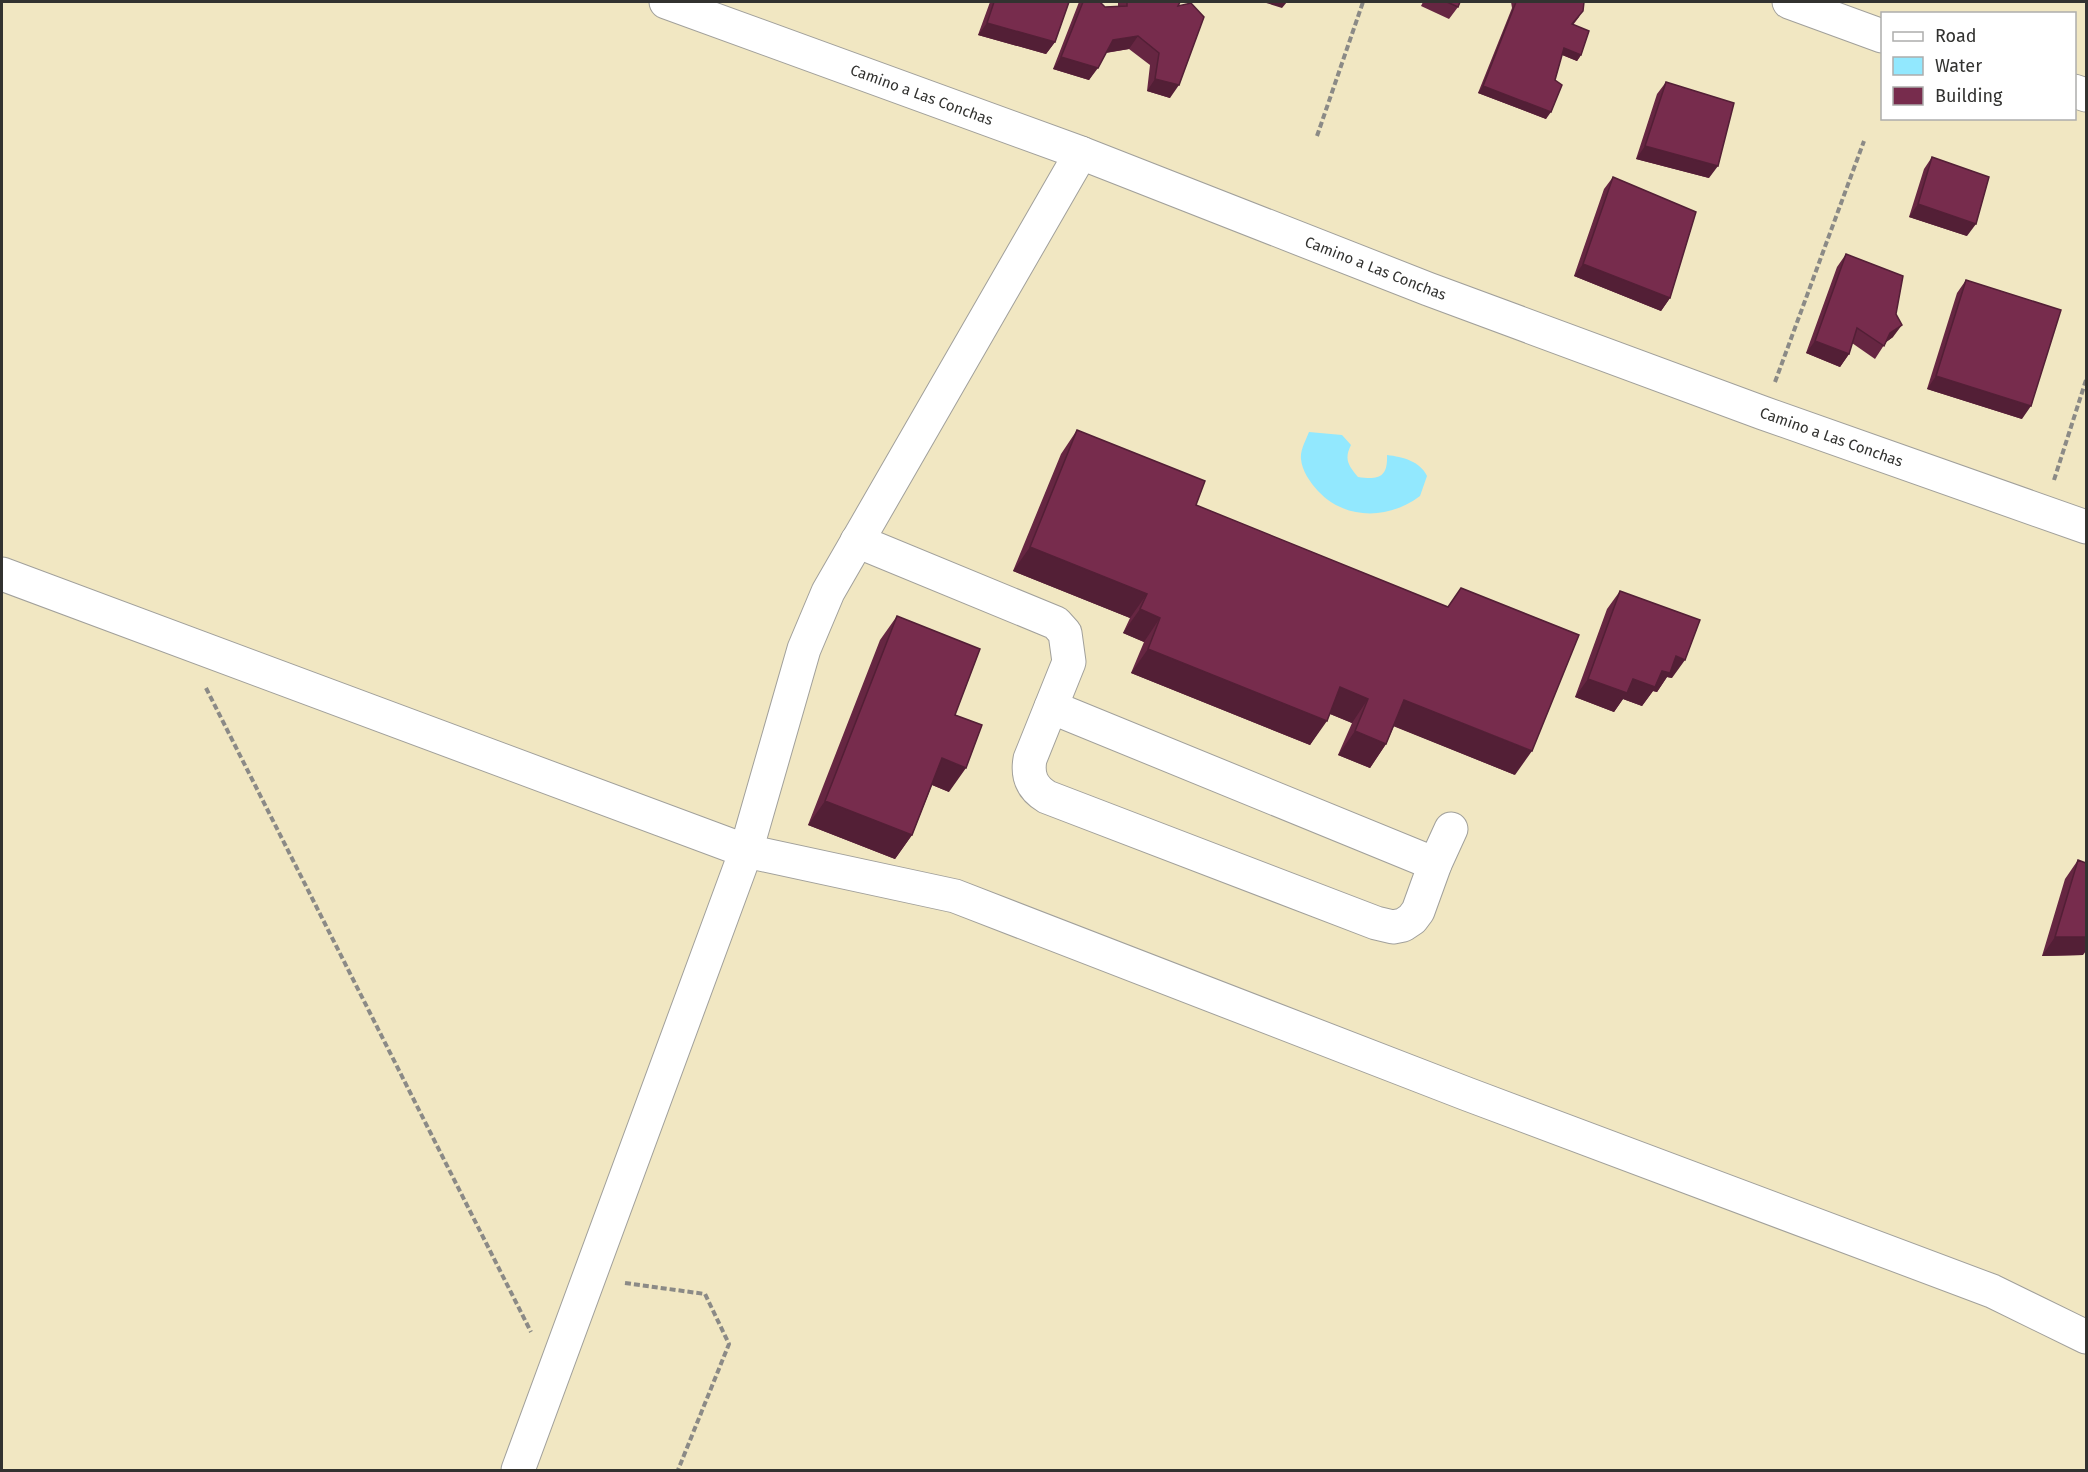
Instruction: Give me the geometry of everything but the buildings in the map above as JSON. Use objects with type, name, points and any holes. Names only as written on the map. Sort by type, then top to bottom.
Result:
[{"type":"street","name":"Camino a Las Conchas","points":[[666,2],[1081,153],[1428,289],[1763,413],[2086,527]]},
{"type":"street","points":[[1789,2],[1881,36]]},
{"type":"street","points":[[518,1470],[746,851],[804,649],[828,592],[1081,153]]},
{"type":"street","points":[[857,541],[1056,623],[1065,633],[1069,662],[1029,759],[1033,786],[1047,797],[1376,923],[1392,927],[1403,926],[1418,911],[1451,829]]},
{"type":"street","points":[[2,574],[746,851],[955,896],[1456,1090],[1992,1291],[2086,1337]]},
{"type":"street","points":[[1051,707],[1435,864]]},
{"type":"path","points":[[1317,136],[1363,2]]},
{"type":"path","points":[[1763,413],[1864,141]]},
{"type":"path","points":[[2043,512],[2086,381]]},
{"type":"path","points":[[183,642],[554,1376]]},
{"type":"path","points":[[589,1278],[705,1294],[729,1344],[678,1470]]},
{"type":"sand","points":[[2,2],[2086,2],[2086,1470],[2,1470]]},
{"type":"water","points":[[1309,432],[1342,435],[1351,445],[1348,462],[1358,477],[1371,478],[1384,473],[1387,455],[1415,463],[1427,476],[1420,496],[1395,509],[1368,513],[1342,508],[1329,501],[1312,484],[1303,468],[1301,452]]}]
